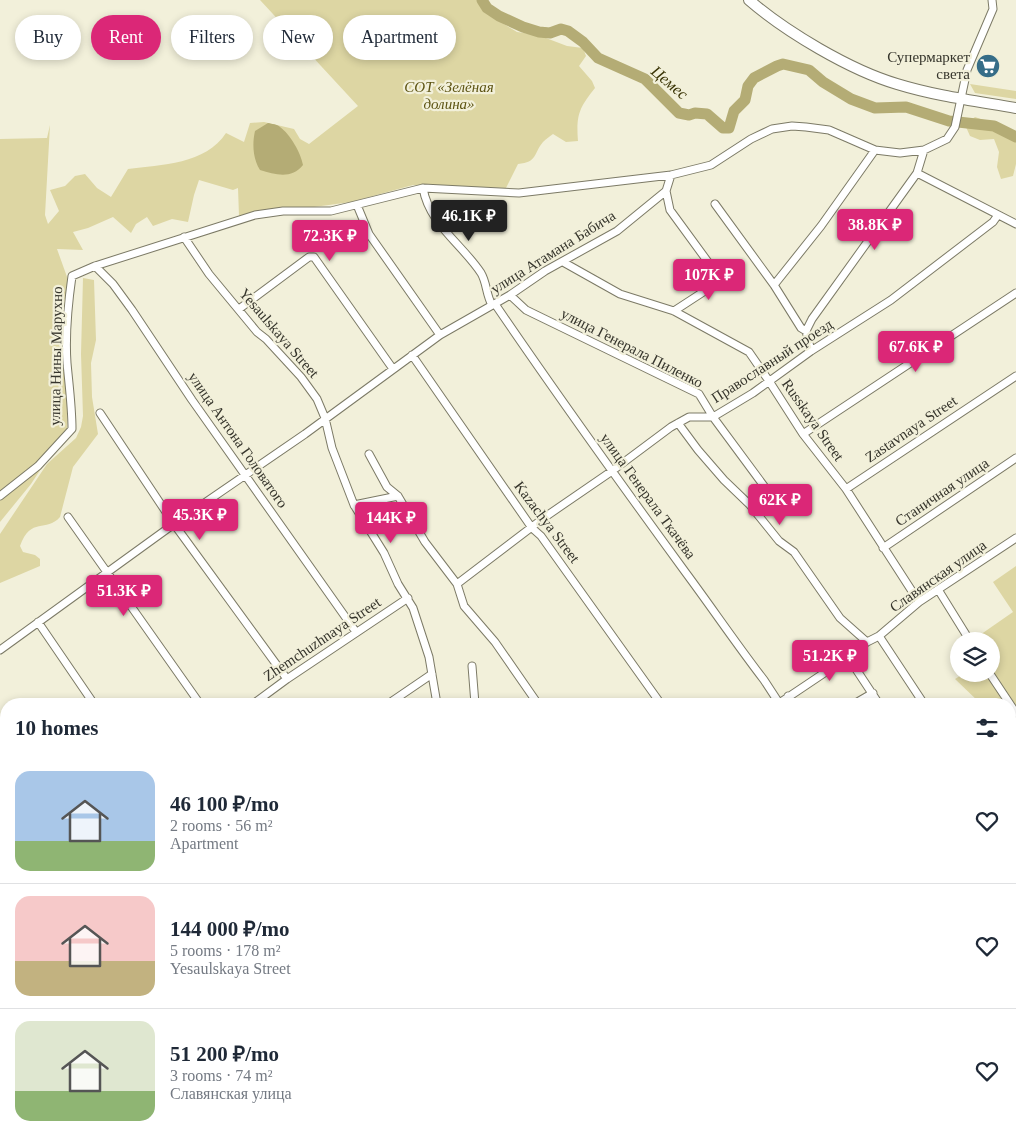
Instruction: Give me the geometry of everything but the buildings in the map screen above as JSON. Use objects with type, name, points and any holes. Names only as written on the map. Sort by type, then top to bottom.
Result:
[{"type":"highway","points":[[749,0],[765,14],[815,46],[895,84],[1016,108]]},
{"type":"street","points":[[95,266],[255,215],[283,211],[331,211],[423,188],[519,193],[671,175],[711,165],[751,139],[772,129],[792,126],[829,130],[875,150],[900,153],[924,150],[947,139],[955,127],[967,70],[993,9],[992,0]]},
{"type":"street","points":[[774,285],[875,150]]},
{"type":"street","points":[[811,351],[806,331],[812,319],[918,173],[924,150]]},
{"type":"street","points":[[918,173],[1016,224]]},
{"type":"street","points":[[671,175],[666,191],[670,210],[719,279],[717,283],[674,311]]},
{"type":"street","name":"улица Генерала Ткачёва","points":[[423,188],[425,199],[433,216],[481,273],[486,286],[487,296],[764,680],[774,698]]},
{"type":"street","name":"улица Атамана Бабича","points":[[0,650],[174,524],[305,434],[440,335],[617,231],[666,191]]},
{"type":"street","points":[[716,204],[774,285],[801,328],[806,331]]},
{"type":"street","points":[[357,205],[369,234],[440,335]]},
{"type":"street","name":"Православный проезд","points":[[457,584],[678,423],[690,417],[713,417],[753,393],[811,351],[891,300],[993,222],[998,215]]},
{"type":"street","name":"Yesaulskaya Street","points":[[184,237],[209,274],[257,332],[301,376],[317,399],[325,418],[332,448],[354,505],[384,553],[398,584],[408,598],[425,642],[436,698]]},
{"type":"street","points":[[239,309],[309,257],[314,258],[394,369]]},
{"type":"street","name":"Russkaya Street","points":[[562,262],[620,294],[674,311],[748,352],[803,434],[846,489],[919,602]]},
{"type":"street","name":"улица Нины Марухно","points":[[0,496],[38,466],[72,429],[67,361],[68,300],[72,276],[95,266]]},
{"type":"street","name":"улица Антона Головатого","points":[[95,266],[113,284],[132,310],[192,400],[356,632]]},
{"type":"street","points":[[803,434],[1016,292]]},
{"type":"street","name":"улица Генерала Пиленко","points":[[510,295],[526,310],[698,394],[764,486]]},
{"type":"street","name":"Kazachya Street","points":[[412,355],[532,528],[541,536],[657,698]]},
{"type":"street","name":"Zastavnaya Street","points":[[846,489],[1016,376]]},
{"type":"street","points":[[100,413],[174,524],[286,679]]},
{"type":"street","points":[[678,423],[724,480],[750,505],[779,541],[794,552],[840,618],[867,642]]},
{"type":"street","points":[[370,454],[388,487],[398,496],[425,542],[457,584],[464,606],[495,642],[534,698]]},
{"type":"street","name":"Станичная улица","points":[[883,548],[1016,458]]},
{"type":"street","points":[[354,505],[398,496]]},
{"type":"street","points":[[68,517],[196,698]]},
{"type":"street","name":"Славянская улица","points":[[786,698],[848,657],[867,642],[879,636],[919,602],[1016,538]]},
{"type":"street","points":[[938,591],[964,632]]},
{"type":"street","name":"Zhemchuzhnaya Street","points":[[261,698],[286,679],[408,598]]},
{"type":"street","points":[[38,622],[90,698]]},
{"type":"street","points":[[879,636],[920,698]]},
{"type":"street","points":[[848,657],[876,698]]},
{"type":"street","points":[[472,666],[475,698]]},
{"type":"street","points":[[397,698],[432,674]]},
{"type":"street","points":[[995,682],[1006,698]]},
{"type":"street","points":[[864,698],[873,693]]},
{"type":"green space","name":"СОТ «Зелёная долина»","points":[[260,0],[480,0],[485,12],[517,32],[538,35],[567,46],[583,48],[586,56],[579,66],[592,81],[595,88],[585,101],[578,118],[578,141],[566,142],[553,134],[543,142],[532,159],[518,164],[506,188],[413,185],[351,202],[314,207],[283,207],[239,216],[238,188],[233,190],[199,180],[188,222],[172,219],[153,226],[147,217],[136,224],[131,233],[113,217],[88,228],[73,232],[83,250],[57,249],[71,288],[67,429],[31,484],[0,522],[0,139],[47,138],[50,125],[45,215],[48,224],[59,211],[50,190],[65,186],[75,176],[85,174],[97,188],[111,197],[128,169],[168,164],[195,157],[207,151],[226,133],[244,142],[250,123],[264,122],[294,129],[300,139],[309,144],[358,106],[315,60],[333,60],[333,15],[274,15]]},
{"type":"green space","points":[[970,84],[1016,91],[1016,99],[975,93]]},
{"type":"green space","points":[[975,117],[1016,131],[1016,164],[1013,176],[1001,179],[997,167],[999,152],[994,139],[980,140],[970,136],[966,127]]},
{"type":"green space","points":[[83,278],[94,280],[96,340],[91,363],[92,397],[98,434],[73,467],[60,517],[55,522],[29,531],[20,546],[23,552],[35,555],[40,559],[40,566],[0,583],[0,534],[47,464],[76,438],[81,427],[83,416],[81,354]]},
{"type":"green space","points":[[1016,566],[1016,698],[975,698],[958,682],[1000,682],[1000,632],[984,632],[1013,612],[993,582]]},
{"type":"shaded area","points":[[268,123],[277,125],[284,130],[297,150],[303,165],[294,172],[283,175],[260,170],[254,151],[255,131]]},
{"type":"waterway","name":"Цемес","points":[[482,0],[487,8],[499,16],[523,27],[550,33],[561,29],[568,31],[583,42],[598,58],[645,79],[679,113],[689,115],[695,113],[707,114],[723,128],[729,128],[734,111],[745,100],[748,86],[754,78],[783,64],[809,70],[823,82],[851,99],[875,108],[906,107],[949,121],[994,126],[1016,137]]},
{"type":"place","name":"Супермаркет света","points":[[988,66]]}]
